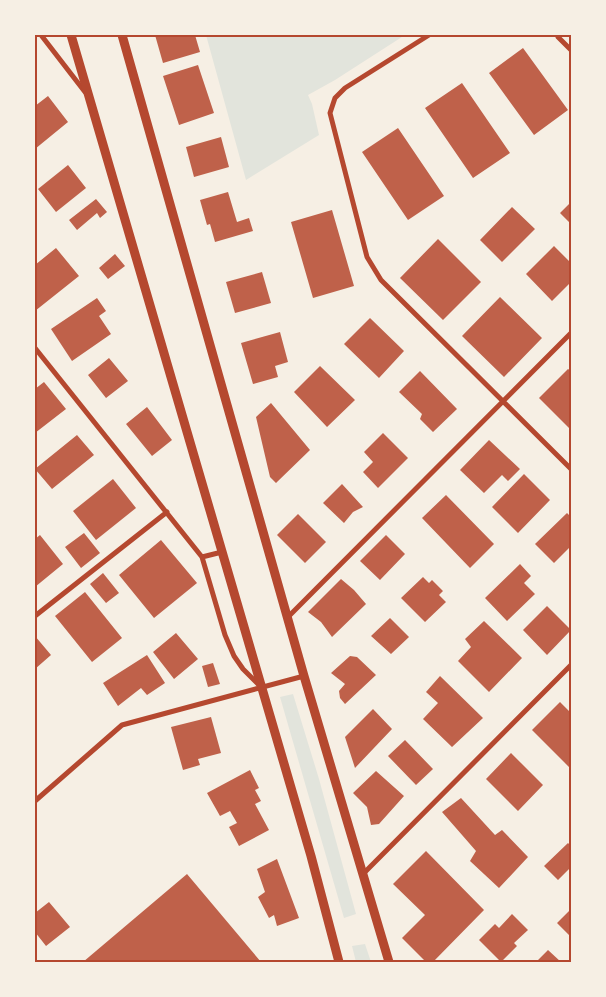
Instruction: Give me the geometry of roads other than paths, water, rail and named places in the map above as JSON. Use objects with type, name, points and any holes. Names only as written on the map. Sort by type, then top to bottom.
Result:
[{"type":"street","points":[[41,35],[89,96]]},
{"type":"street","points":[[71,35],[340,962]]},
{"type":"street","points":[[122,35],[304,676],[389,962]]},
{"type":"street","points":[[429,35],[345,88],[335,98],[330,113],[367,257],[382,280],[571,469]]},
{"type":"street","points":[[558,36],[571,50]]},
{"type":"street","points":[[288,617],[571,333]]},
{"type":"street","points":[[35,348],[202,557],[234,656],[243,669],[261,687]]},
{"type":"street","points":[[35,616],[167,512]]},
{"type":"street","points":[[202,557],[222,552]]},
{"type":"street","points":[[362,875],[571,665]]},
{"type":"street","points":[[35,801],[122,725],[304,676]]}]
